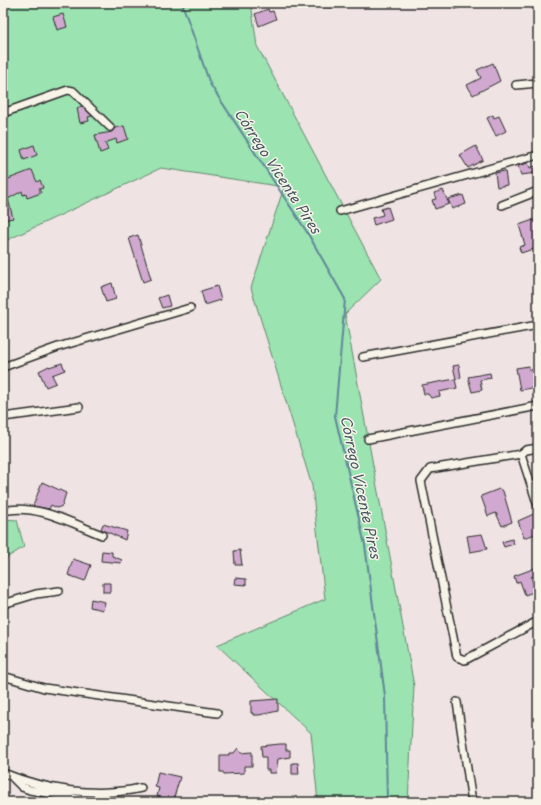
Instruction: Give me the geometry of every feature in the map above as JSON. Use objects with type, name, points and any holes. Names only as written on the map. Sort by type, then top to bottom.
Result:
[{"type":"street","points":[[322,3],[334,3]]},
{"type":"street","points":[[516,85],[538,83]]},
{"type":"street","points":[[3,114],[68,90],[73,91],[110,127]]},
{"type":"street","points":[[340,211],[538,155]]},
{"type":"street","points":[[502,205],[538,191]]},
{"type":"street","points":[[3,368],[58,347],[190,308]]},
{"type":"street","points":[[363,357],[538,324]]},
{"type":"street","points":[[368,439],[538,406]]},
{"type":"street","points":[[3,417],[79,407]]},
{"type":"street","points":[[538,448],[526,450],[521,454],[430,469],[421,481],[457,657],[465,660],[538,621]]},
{"type":"street","points":[[521,454],[538,506]]},
{"type":"street","points":[[3,511],[17,508],[33,509],[102,535]]},
{"type":"street","points":[[3,604],[36,594],[59,591]]},
{"type":"street","points":[[3,676],[44,688],[217,713]]},
{"type":"street","points":[[457,702],[472,802]]},
{"type":"street","points":[[3,773],[39,784],[79,791],[120,792],[141,788]]},
{"type":"street","points":[[11,776],[22,787],[30,790],[94,802]]},
{"type":"green space","points":[[3,3],[251,3],[257,46],[381,279],[345,314],[414,686],[408,802],[318,802],[311,733],[217,645],[325,599],[312,486],[251,288],[284,187],[161,168],[3,242]]},
{"type":"green space","points":[[3,519],[17,520],[24,547],[3,560]]},
{"type":"building","points":[[452,3],[470,3],[470,4],[455,9]]},
{"type":"building","points":[[268,9],[269,12],[273,11],[276,19],[259,26],[255,14]]},
{"type":"building","points":[[63,14],[67,27],[57,30],[53,17]]},
{"type":"building","points":[[493,63],[500,81],[473,95],[467,85],[481,78],[477,70]]},
{"type":"building","points":[[82,106],[92,116],[88,117],[89,121],[80,123],[77,108]]},
{"type":"building","points":[[493,115],[494,118],[499,116],[506,131],[496,136],[487,118]]},
{"type":"building","points":[[124,126],[128,139],[117,143],[116,139],[105,143],[108,150],[100,153],[95,135],[112,132],[115,128]]},
{"type":"building","points":[[34,145],[37,155],[24,160],[21,150]]},
{"type":"building","points":[[476,146],[483,160],[468,168],[460,155]]},
{"type":"building","points":[[528,163],[530,168],[536,166],[536,173],[521,175],[518,166]]},
{"type":"building","points":[[32,170],[37,182],[40,180],[43,188],[39,189],[41,193],[27,198],[26,194],[23,195],[22,191],[8,199],[13,218],[3,220],[3,181]]},
{"type":"building","points":[[505,171],[507,185],[497,187],[495,173]]},
{"type":"building","points":[[443,190],[449,204],[435,209],[432,200],[436,199],[434,193]]},
{"type":"building","points":[[463,195],[466,204],[452,209],[448,199]]},
{"type":"building","points":[[388,207],[392,219],[374,225],[372,218],[383,215],[381,209]]},
{"type":"building","points":[[536,219],[538,225],[538,249],[521,253],[519,247],[525,245],[519,225]]},
{"type":"building","points":[[138,235],[151,279],[143,282],[129,238]]},
{"type":"building","points":[[112,283],[116,299],[106,302],[101,287]]},
{"type":"building","points":[[217,286],[221,300],[205,305],[201,291]]},
{"type":"building","points":[[167,295],[170,306],[162,308],[158,298]]},
{"type":"building","points":[[62,363],[65,370],[52,375],[56,383],[46,387],[39,371],[49,366]]},
{"type":"building","points":[[459,365],[461,378],[456,379],[453,366]]},
{"type":"building","points":[[529,366],[529,370],[538,369],[538,387],[520,390],[516,368]]},
{"type":"building","points":[[490,373],[491,378],[480,380],[482,390],[472,392],[468,377]]},
{"type":"building","points":[[455,379],[457,388],[439,392],[440,396],[431,398],[428,394],[424,394],[422,385]]},
{"type":"building","points":[[42,482],[66,493],[62,506],[57,508],[51,505],[49,509],[33,506]]},
{"type":"building","points":[[499,489],[503,491],[512,522],[502,526],[496,513],[488,516],[481,496]]},
{"type":"building","points":[[536,513],[538,533],[524,538],[518,521]]},
{"type":"building","points":[[103,524],[127,531],[125,540],[101,529]]},
{"type":"building","points":[[482,534],[487,549],[470,552],[467,536]]},
{"type":"building","points":[[512,539],[514,544],[504,547],[502,542]]},
{"type":"building","points":[[240,550],[242,565],[235,565],[234,551]]},
{"type":"building","points":[[102,551],[112,552],[112,556],[122,560],[121,563],[101,561]]},
{"type":"building","points":[[73,559],[91,565],[85,581],[68,575]]},
{"type":"building","points":[[538,567],[538,574],[531,577],[536,591],[525,595],[520,581],[516,583],[514,576]]},
{"type":"building","points":[[235,578],[246,579],[246,585],[234,584]]},
{"type":"building","points":[[103,583],[110,583],[110,592],[103,592]]},
{"type":"building","points":[[91,599],[105,602],[103,610],[90,607]]},
{"type":"building","points":[[278,699],[278,711],[259,715],[253,715],[253,713],[251,713],[251,701]]},
{"type":"building","points":[[286,744],[286,750],[290,750],[290,757],[278,759],[276,773],[269,773],[269,770],[266,770],[266,757],[262,757],[261,746]]},
{"type":"building","points":[[238,748],[241,753],[252,752],[252,766],[244,766],[244,773],[224,774],[223,772],[220,772],[220,755],[229,755],[229,753],[234,753]]},
{"type":"building","points":[[292,763],[298,763],[299,774],[292,774]]},
{"type":"building","points":[[158,772],[180,777],[173,801],[157,796],[159,788],[155,787]]},
{"type":"waterway","name":"Córrego Vicente Pires","points":[[182,3],[210,84],[307,232],[345,299],[335,416],[365,545],[385,696],[387,802]]}]
